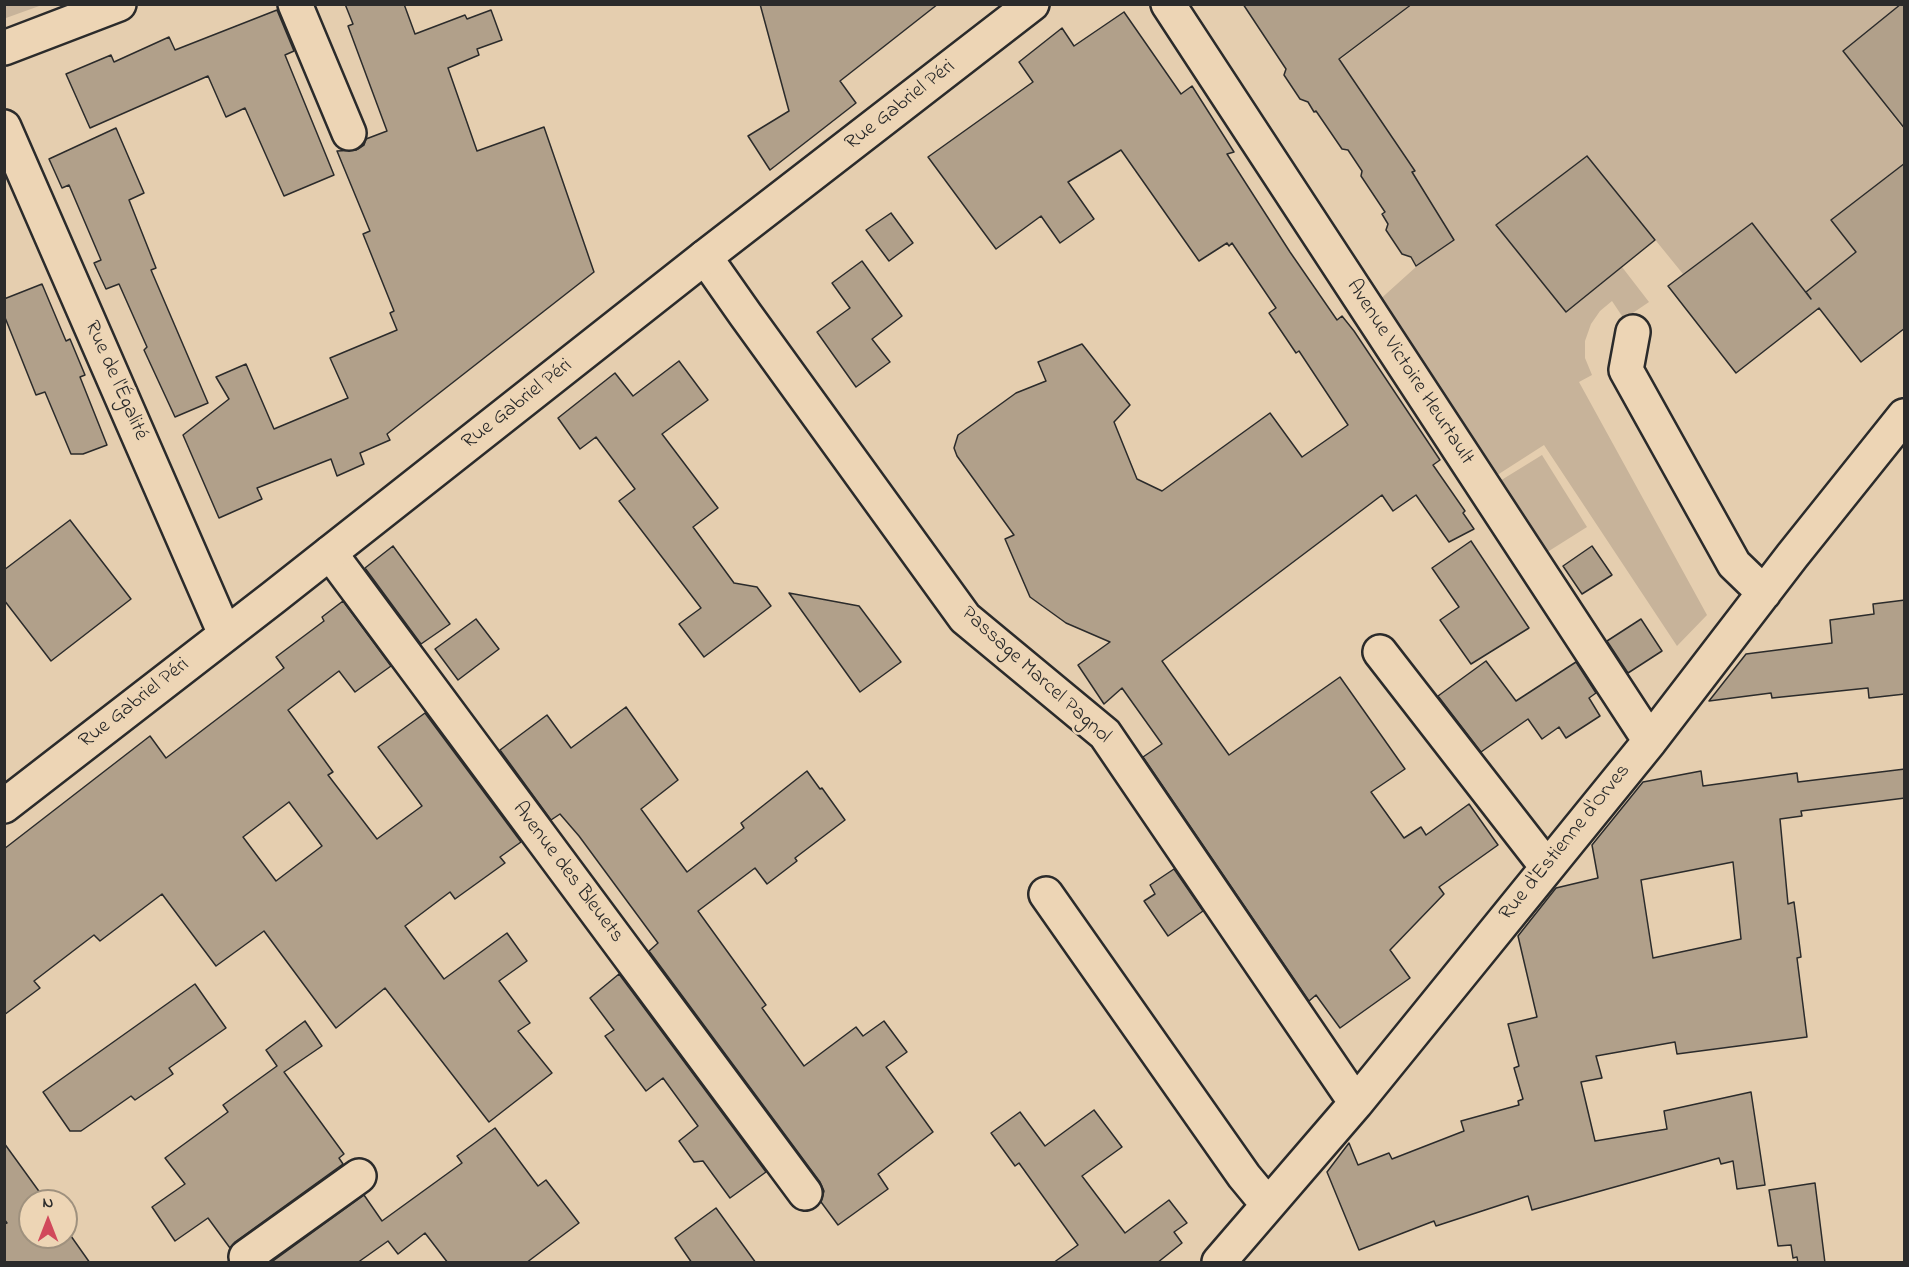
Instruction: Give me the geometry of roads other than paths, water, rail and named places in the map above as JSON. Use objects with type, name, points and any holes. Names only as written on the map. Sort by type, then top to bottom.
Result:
[{"type":"street","points":[[4,48],[120,4]]},
{"type":"street","points":[[295,4],[349,133]]},
{"type":"street","name":"Rue Gabriel Péri","points":[[4,806],[1032,4]]},
{"type":"street","name":"Avenue Victoire Heurtault","points":[[1168,4],[1650,741]]},
{"type":"street","name":"Rue de l'Égalité","points":[[4,128],[225,634]]},
{"type":"street","name":"Passage Marcel Pagnol","points":[[705,257],[965,618],[1105,734],[1356,1103]]},
{"type":"street","points":[[1632,332],[1626,370],[1734,564],[1764,593]]},
{"type":"street","name":"Rue d'Estienne d'Orves","points":[[1219,1263],[1356,1103],[1650,741],[1905,416]]},
{"type":"street","name":"Avenue des Bleuets","points":[[330,553],[805,1193]]},
{"type":"street","points":[[1380,652],[1547,867]]},
{"type":"street","points":[[1046,894],[1244,1176],[1268,1205]]},
{"type":"street","points":[[249,1263],[246,1257],[359,1176]]}]
